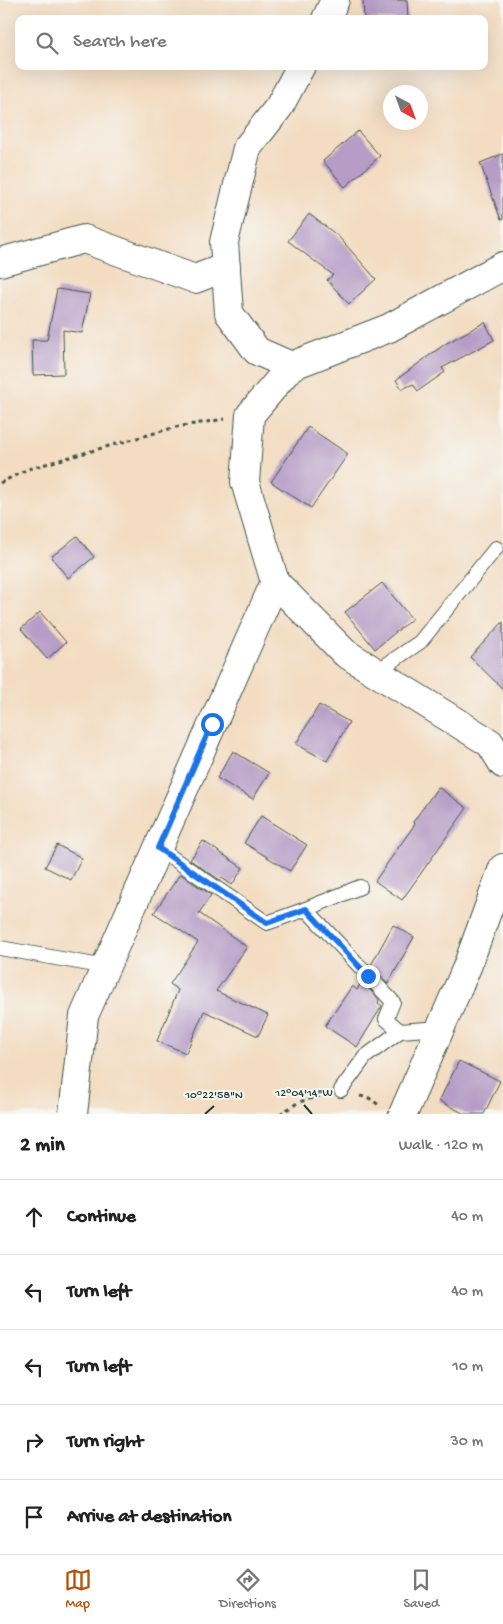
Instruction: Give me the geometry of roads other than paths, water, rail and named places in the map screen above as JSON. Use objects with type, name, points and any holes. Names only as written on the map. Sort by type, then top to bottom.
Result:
[{"type":"street","points":[[328,15],[336,0]]},
{"type":"street","points":[[291,366],[257,351],[229,313],[224,242],[247,148],[279,108],[298,70]]},
{"type":"street","points":[[0,262],[84,240],[195,278],[226,267]]},
{"type":"street","points":[[503,266],[389,328],[291,366],[250,415],[245,482],[275,582],[345,653],[490,743],[503,764]]},
{"type":"street","points":[[73,1114],[84,1016],[275,582]]},
{"type":"street","points":[[403,1114],[467,967],[503,868]]},
{"type":"lane","points":[[376,672],[420,642],[496,548]]},
{"type":"lane","points":[[158,848],[267,923],[360,887]]},
{"type":"lane","points":[[306,909],[393,1002],[386,1019],[400,1031]]},
{"type":"lane","points":[[0,948],[106,967]]},
{"type":"lane","points":[[341,1090],[365,1057],[400,1031],[440,1028]]}]
